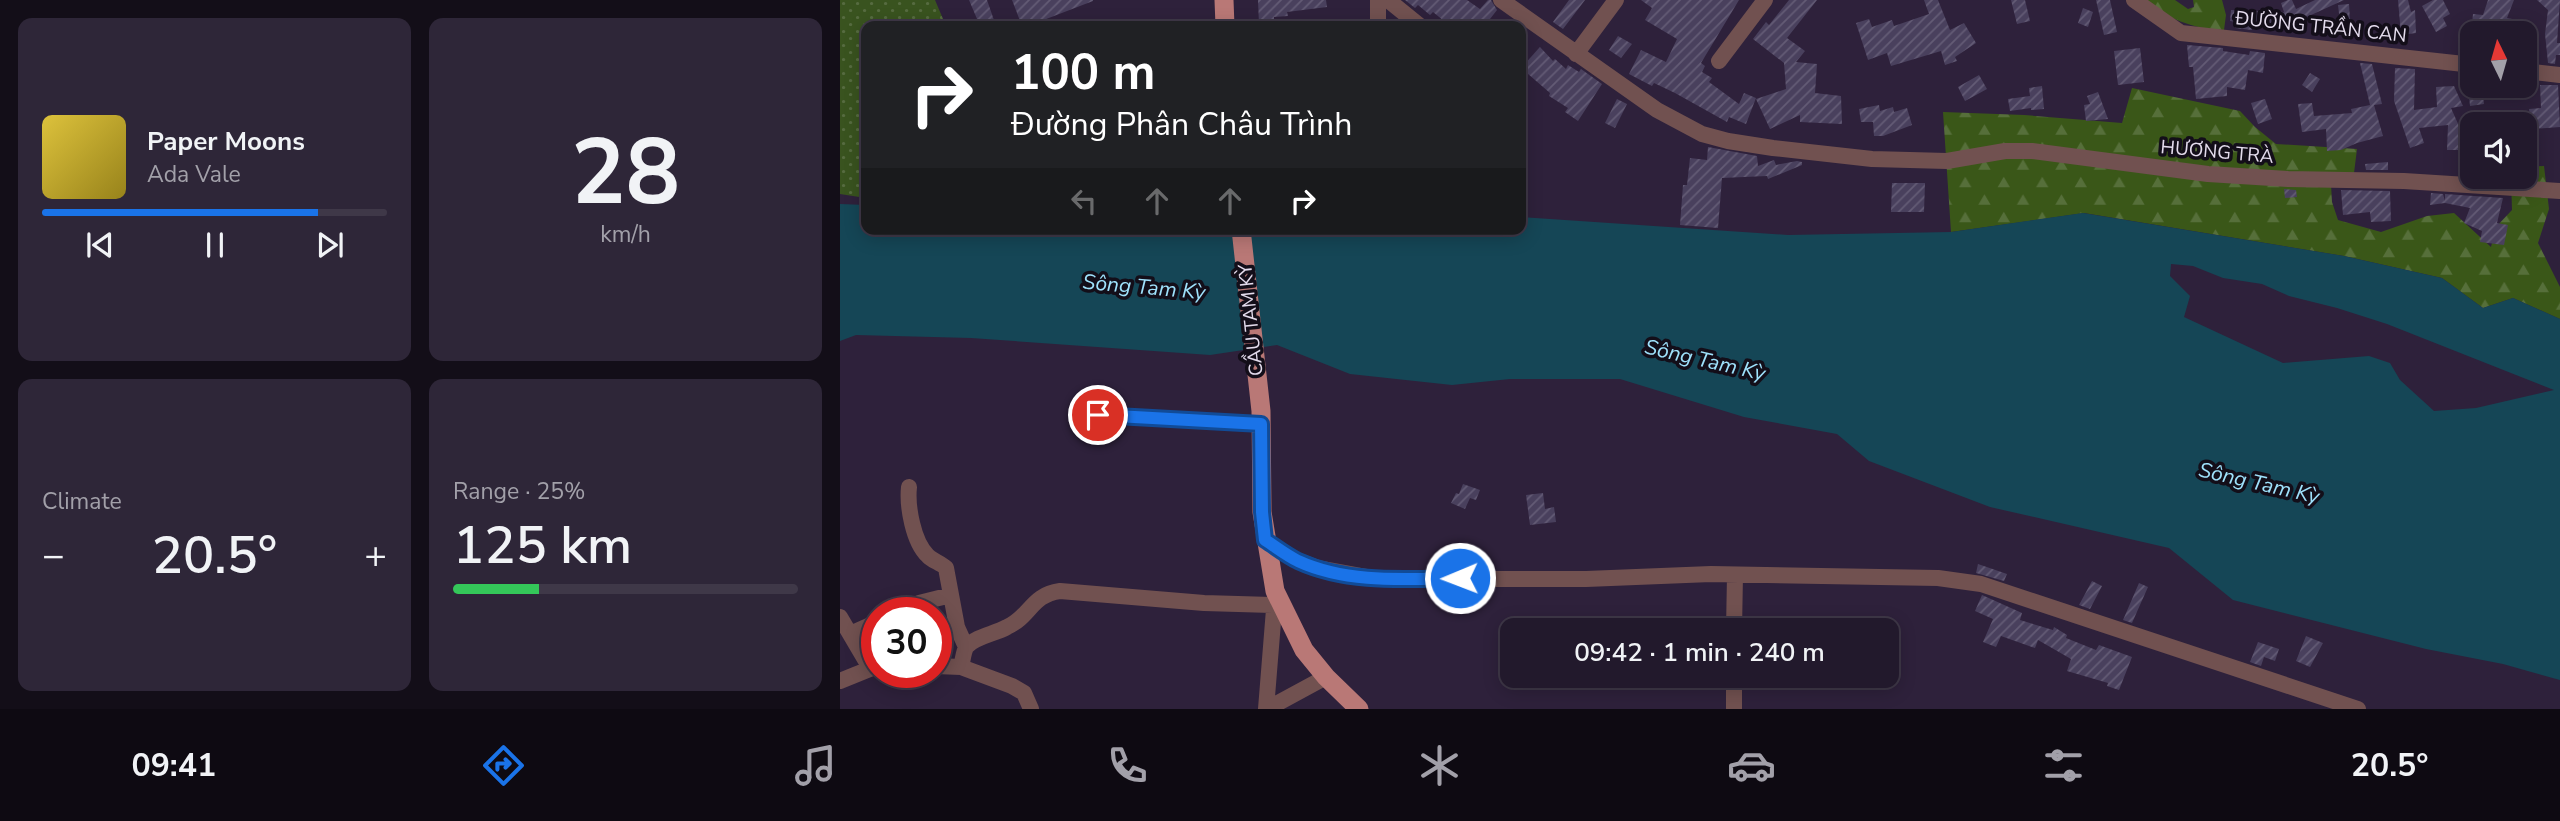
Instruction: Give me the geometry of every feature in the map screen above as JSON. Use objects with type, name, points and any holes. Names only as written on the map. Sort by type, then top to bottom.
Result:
[{"type":"main road","points":[[1224,0],[1225,21]]},
{"type":"main road","name":"CẦU TAM KỲ","points":[[1242,235],[1261,418],[1262,512],[1275,598],[1304,650],[1341,700],[1359,709]]},
{"type":"street","points":[[1378,0],[1378,21]]},
{"type":"street","points":[[1388,0],[1414,21]]},
{"type":"street","name":"HƯƠNG TRÀ","points":[[1501,0],[1657,110],[1702,134],[1728,141],[1872,159],[1940,161],[2005,151],[2032,151],[2208,174],[2288,179],[2404,181],[2560,191]]},
{"type":"street","points":[[1576,54],[1616,0]]},
{"type":"street","points":[[1719,61],[1765,0]]},
{"type":"street","name":"ĐƯỜNG TRẦN CAN","points":[[2134,0],[2181,33],[2460,64]]},
{"type":"street","points":[[2538,72],[2560,75]]},
{"type":"street","points":[[1098,415],[1261,418]]},
{"type":"street","points":[[909,487],[908,505],[920,544],[929,557],[946,568],[957,627],[966,647],[961,667]]},
{"type":"street","points":[[1265,540],[1296,560],[1318,568],[1378,579],[1586,579],[1735,575],[1938,578],[1981,584],[2358,709]]},
{"type":"street","points":[[1734,618],[1735,575]]},
{"type":"street","points":[[966,647],[1016,623],[1043,595],[1060,591],[1204,603],[1275,598],[1266,709]]},
{"type":"street","points":[[943,597],[951,595]]},
{"type":"street","points":[[840,617],[861,650]]},
{"type":"street","points":[[850,634],[861,629]]},
{"type":"street","points":[[952,667],[961,667],[1012,686],[1024,693],[1031,709]]},
{"type":"street","points":[[840,681],[861,672]]},
{"type":"street","points":[[1266,709],[1326,677]]},
{"type":"street","points":[[1734,688],[1734,709]]},
{"type":"green space","points":[[840,0],[935,0],[944,21],[861,21],[861,197],[840,194]]},
{"type":"green space","points":[[2141,0],[2175,0],[2188,9],[2194,7],[2193,0],[2222,0],[2226,15],[2224,30],[2202,28],[2181,21]]},
{"type":"green space","points":[[2132,88],[2240,111],[2276,144],[2357,149],[2353,181],[2331,184],[2332,202],[2338,220],[2381,232],[2427,216],[2454,213],[2491,247],[2496,227],[2512,210],[2511,189],[2537,189],[2537,166],[2544,166],[2549,209],[2538,243],[2560,287],[2560,319],[2513,298],[2483,308],[2442,278],[2344,256],[2084,213],[1951,232],[1943,112],[2122,123]]},
{"type":"water","name":"Sông Tam Kỳ","points":[[840,204],[861,205],[861,235],[1526,235],[1526,217],[1788,235],[1951,232],[2083,213],[2344,256],[2442,278],[2483,308],[2513,298],[2560,319],[2560,680],[2233,600],[2169,548],[1990,507],[1869,461],[1837,434],[1744,417],[1620,379],[1510,379],[1452,385],[1350,374],[1277,345],[1210,355],[971,338],[856,335],[840,341]],"holes":[[[2171,264],[2193,266],[2223,278],[2262,284],[2289,296],[2387,324],[2554,390],[2476,408],[2434,411],[2400,380],[2390,363],[2369,356],[2283,363],[2184,317],[2190,296],[2170,276]]]},
{"type":"building","points":[[969,0],[987,0],[994,21],[978,21]]},
{"type":"building","points":[[1012,0],[1093,0],[1041,21],[1020,21]]},
{"type":"building","points":[[1258,0],[1326,0],[1327,7],[1287,12],[1288,16],[1274,17],[1274,21],[1259,21]]},
{"type":"building","points":[[1405,0],[1467,0],[1480,9],[1491,0],[1497,10],[1490,19],[1493,21],[1444,21],[1433,12],[1430,15],[1418,5],[1415,8]]},
{"type":"building","points":[[1569,0],[1585,0],[1563,29],[1553,22]]},
{"type":"building","points":[[1641,0],[1739,0],[1701,63],[1705,66],[1702,72],[1712,78],[1709,82],[1739,104],[1744,93],[1756,98],[1746,124],[1729,117],[1727,122],[1675,93],[1654,83],[1652,86],[1629,74],[1641,50],[1666,62],[1677,39],[1645,20],[1652,8]]},
{"type":"building","points":[[1789,0],[1817,0],[1787,38],[1805,51],[1796,62],[1817,64],[1815,93],[1841,96],[1842,124],[1800,122],[1800,115],[1770,129],[1756,99],[1786,89],[1784,63],[1753,39],[1766,22],[1769,25]]},
{"type":"building","points":[[1924,0],[1938,0],[1950,30],[1964,23],[1976,43],[1955,57],[1957,61],[1945,65],[1941,51],[1891,66],[1887,53],[1868,60],[1856,23],[1869,19],[1872,27],[1892,20],[1894,26],[1929,14]]},
{"type":"building","points":[[2011,0],[2025,0],[2030,21],[2017,24]]},
{"type":"building","points":[[2096,0],[2110,0],[2117,32],[2104,35]]},
{"type":"building","points":[[2292,0],[2296,9],[2315,0],[2344,0],[2300,20],[2301,23],[2291,28],[2288,21],[2271,25],[2252,24],[2252,30],[2235,28],[2236,22],[2230,21],[2231,10],[2284,12],[2281,3]]},
{"type":"building","points":[[2398,0],[2408,0],[2411,12],[2415,10],[2416,33],[2401,35]]},
{"type":"building","points":[[2433,0],[2443,0],[2450,14],[2443,18],[2447,26],[2436,32],[2422,6]]},
{"type":"building","points":[[2488,0],[2514,0],[2507,18],[2517,21],[2472,21],[2473,14],[2483,15]]},
{"type":"building","points":[[2537,0],[2560,0],[2557,43],[2560,43],[2560,55],[2556,55],[2555,64],[2548,63],[2545,34],[2548,10]]},
{"type":"building","points":[[2349,4],[2350,20],[2340,22],[2338,5]]},
{"type":"building","points":[[2083,8],[2093,12],[2088,27],[2078,23]]},
{"type":"building","points":[[1618,36],[1632,44],[1621,58],[1609,50]]},
{"type":"building","points":[[2187,45],[2223,48],[2223,51],[2249,55],[2250,51],[2265,53],[2263,73],[2248,70],[2245,90],[2227,87],[2227,96],[2196,99],[2193,67],[2189,67]]},
{"type":"building","points":[[1540,47],[1553,61],[1555,59],[1566,69],[1568,65],[1579,72],[1581,69],[1602,84],[1578,121],[1565,112],[1568,108],[1549,96],[1550,93],[1526,72],[1526,62]]},
{"type":"building","points":[[2140,48],[2144,82],[2118,85],[2114,51]]},
{"type":"building","points":[[2360,63],[2372,64],[2382,104],[2374,105],[2383,136],[2341,150],[2327,151],[2326,129],[2302,132],[2298,104],[2312,103],[2314,116],[2352,113],[2351,109],[2370,105]]},
{"type":"building","points":[[2395,68],[2415,69],[2414,110],[2437,107],[2436,87],[2454,86],[2463,106],[2451,108],[2459,126],[2458,150],[2447,150],[2448,125],[2419,128],[2424,143],[2410,148],[2394,101]]},
{"type":"building","points":[[2310,73],[2320,79],[2312,92],[2302,85]]},
{"type":"building","points":[[1979,75],[1987,89],[1965,101],[1958,87]]},
{"type":"building","points":[[2540,85],[2558,85],[2560,127],[2537,129],[2537,112],[2529,112],[2529,109],[2541,108]]},
{"type":"building","points":[[2042,86],[2044,109],[2010,111],[2008,99],[2030,96],[2029,88]]},
{"type":"building","points":[[2098,92],[2108,119],[2086,121],[2084,105],[2090,104],[2087,96]]},
{"type":"building","points":[[2469,98],[2483,98],[2484,104],[2470,106]]},
{"type":"building","points":[[1617,99],[1627,104],[1615,128],[1605,123]]},
{"type":"building","points":[[2265,99],[2272,119],[2258,124],[2251,103]]},
{"type":"building","points":[[1879,105],[1880,111],[1893,107],[1894,112],[1907,108],[1912,125],[1883,136],[1874,136],[1873,122],[1861,122],[1859,109]]},
{"type":"building","points":[[1708,147],[1757,156],[1758,166],[1774,160],[1776,165],[1797,161],[1802,162],[1802,165],[1768,179],[1767,176],[1722,178],[1718,228],[1680,225],[1683,185],[1687,185],[1690,158],[1707,160]]},
{"type":"building","points":[[2388,162],[2388,170],[2366,170],[2365,164]]},
{"type":"building","points":[[1892,183],[1925,183],[1924,212],[1891,212]]},
{"type":"building","points":[[2284,189],[2296,190],[2297,197],[2285,198]]},
{"type":"building","points":[[2341,190],[2390,191],[2391,221],[2371,222],[2370,212],[2343,215]]},
{"type":"building","points":[[2431,193],[2443,194],[2445,201],[2445,194],[2503,198],[2497,223],[2508,225],[2504,245],[2480,242],[2482,231],[2464,223],[2470,208],[2445,203],[2430,205]]},
{"type":"building","points":[[1463,484],[1480,490],[1476,500],[1470,498],[1465,509],[1451,503]]},
{"type":"building","points":[[1543,493],[1545,509],[1554,507],[1556,522],[1530,525],[1526,495]]},
{"type":"building","points":[[1978,564],[2007,574],[2004,581],[1976,573]]},
{"type":"building","points":[[2092,581],[2102,586],[2090,609],[2079,605]]},
{"type":"building","points":[[2139,583],[2148,587],[2132,623],[2123,620]]},
{"type":"building","points":[[1982,595],[2022,613],[2020,620],[2053,630],[2054,627],[2067,635],[2066,638],[2096,650],[2099,645],[2132,657],[2119,690],[2107,686],[2108,683],[2067,671],[2071,659],[2038,640],[2035,648],[2001,636],[1996,647],[1983,642],[1993,619],[1975,611]]},
{"type":"building","points":[[2306,636],[2323,643],[2310,667],[2296,661]]},
{"type":"building","points":[[2258,642],[2279,649],[2275,661],[2264,657],[2261,666],[2250,662]]},
{"type":"route","points":[[1098,415],[1261,424],[1265,540],[1296,560],[1363,578],[1460,578]]}]
